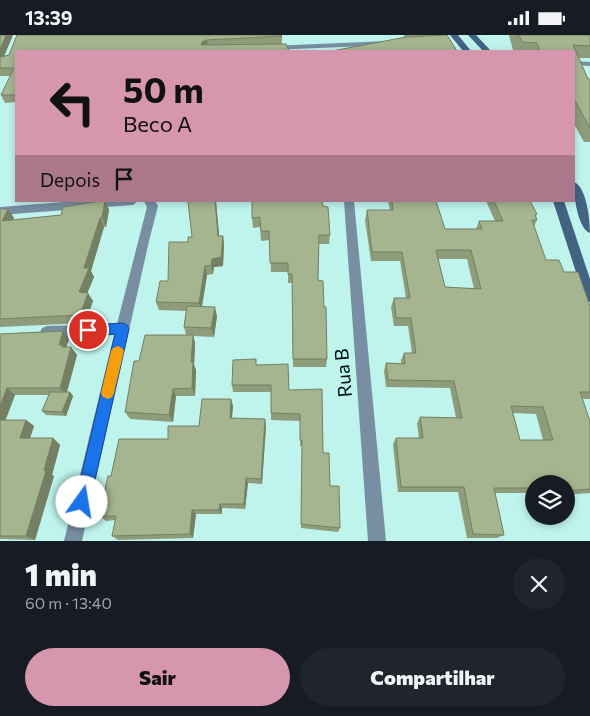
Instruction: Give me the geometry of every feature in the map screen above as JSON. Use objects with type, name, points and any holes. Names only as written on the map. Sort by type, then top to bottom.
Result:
[{"type":"main road","points":[[472,35],[486,50]]},
{"type":"main road","points":[[453,38],[466,50]]},
{"type":"main road","points":[[575,189],[590,193]]},
{"type":"main road","points":[[575,192],[590,229]]},
{"type":"main road","points":[[558,202],[590,297]]},
{"type":"street","points":[[258,49],[397,42]]},
{"type":"street","points":[[0,211],[121,202]]},
{"type":"street","points":[[73,541],[143,241],[153,206],[150,202]]},
{"type":"street","name":"Rua B","points":[[349,202],[377,541]]},
{"type":"street","points":[[38,333],[123,329]]},
{"type":"lane","points":[[575,63],[590,64]]},
{"type":"building","points":[[0,35],[6,35],[0,50]]},
{"type":"building","points":[[17,35],[281,35],[207,40],[202,42],[201,45],[286,44],[289,50],[15,50],[15,95],[1,95],[14,68],[0,68],[0,56],[9,55]]},
{"type":"building","points":[[447,35],[456,50],[337,50],[406,37]]},
{"type":"building","points":[[517,35],[590,35],[590,46],[573,45],[588,79],[590,79],[590,128],[575,101],[575,50],[540,50],[537,43],[522,42],[520,37]]},
{"type":"building","points":[[105,202],[102,217],[100,218],[84,268],[89,268],[79,292],[88,293],[80,315],[0,319],[0,209],[8,209],[2,221],[61,215],[63,207]]},
{"type":"building","points":[[188,202],[215,202],[218,236],[223,236],[221,257],[212,259],[211,266],[205,266],[199,303],[156,302],[160,281],[168,281],[169,242],[188,242],[188,237],[192,237]]},
{"type":"building","points":[[252,202],[322,202],[323,206],[328,207],[330,235],[319,235],[318,280],[323,281],[324,307],[326,307],[327,359],[293,359],[292,274],[288,274],[288,263],[270,263],[269,231],[261,231],[260,217],[252,218]]},
{"type":"building","points":[[392,202],[436,202],[445,229],[482,229],[479,221],[503,221],[494,202],[531,202],[537,214],[535,215],[537,220],[532,220],[546,260],[559,260],[564,272],[578,272],[590,306],[590,392],[580,392],[590,421],[590,489],[575,490],[575,475],[525,475],[525,488],[494,488],[504,535],[473,534],[464,487],[401,487],[396,438],[423,438],[420,417],[462,418],[454,381],[388,380],[386,363],[405,364],[404,353],[416,353],[411,318],[396,318],[394,298],[410,298],[402,252],[372,252],[367,210],[393,210]],"holes":[[[436,250],[471,250],[481,289],[445,287]],[[511,406],[543,407],[553,440],[520,440]]]},
{"type":"building","points":[[187,306],[215,307],[211,328],[184,327]]},
{"type":"building","points":[[63,331],[59,345],[71,347],[60,388],[7,388],[0,406],[0,334]]},
{"type":"building","points":[[145,335],[193,335],[192,388],[173,389],[169,415],[125,412],[134,361],[139,361]]},
{"type":"building","points":[[256,359],[256,365],[288,364],[289,390],[322,389],[323,453],[329,453],[330,486],[339,486],[340,528],[301,524],[302,440],[300,440],[300,414],[271,413],[271,385],[232,385],[233,360]]},
{"type":"building","points":[[50,392],[70,392],[62,412],[42,411]]},
{"type":"building","points":[[202,399],[231,399],[230,418],[265,419],[261,479],[246,478],[244,504],[220,504],[219,510],[192,510],[190,534],[112,536],[116,516],[99,516],[108,476],[111,476],[119,439],[168,439],[168,426],[199,426]]},
{"type":"building","points":[[0,420],[26,420],[20,438],[53,438],[44,470],[46,471],[26,536],[0,536]]},
{"type":"slow traffic","points":[[108,393],[118,351]]},
{"type":"route","points":[[82,502],[123,329],[88,330]]}]
